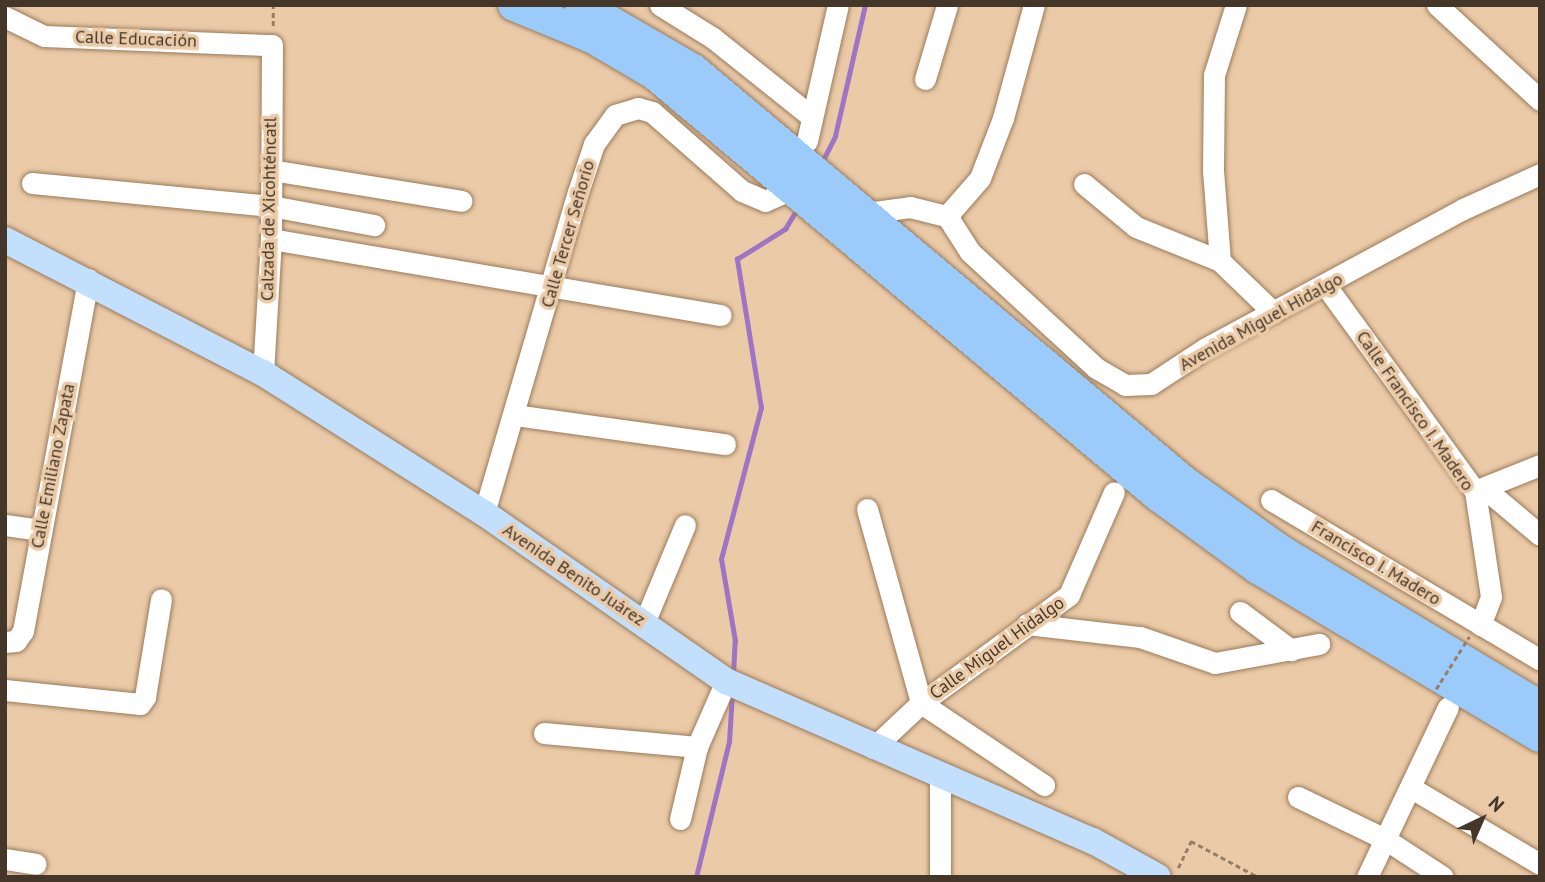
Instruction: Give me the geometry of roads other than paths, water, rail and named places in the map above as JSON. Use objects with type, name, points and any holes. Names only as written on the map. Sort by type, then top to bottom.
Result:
[{"type":"highway","points":[[514,5],[592,37],[655,74],[1158,495],[1258,568],[1540,736]]},
{"type":"highway","points":[[581,5],[693,70],[867,212],[1184,482],[1282,552],[1540,707]]},
{"type":"main road","name":"Avenida Benito Juárez","points":[[5,240],[88,279],[262,373],[484,513],[726,681],[940,776],[1127,869],[1158,877]]},
{"type":"street","points":[[660,5],[713,38],[812,117]]},
{"type":"street","points":[[807,141],[838,5]]},
{"type":"street","points":[[925,79],[947,5]]},
{"type":"street","points":[[867,212],[910,207],[947,216],[980,177],[1003,118],[1034,5]]},
{"type":"street","points":[[1220,261],[1213,172],[1214,75],[1236,5]]},
{"type":"street","points":[[1437,5],[1540,100]]},
{"type":"street","name":"Calle Educación","points":[[5,16],[44,36],[272,44]]},
{"type":"street","name":"Calzada de Xicohténcatl","points":[[262,373],[271,239],[272,44]]},
{"type":"street","name":"Calle Tercer Señorío","points":[[484,513],[594,144],[615,115],[626,109],[652,112],[754,198],[765,201],[783,193]]},
{"type":"street","points":[[271,170],[462,201]]},
{"type":"street","name":"Avenida Miguel Hidalgo","points":[[947,216],[959,240],[1016,297],[1096,368],[1125,384],[1151,384],[1206,348],[1326,286],[1463,209],[1540,174]]},
{"type":"street","points":[[32,183],[271,206],[374,225]]},
{"type":"street","points":[[1084,184],[1136,227],[1220,261],[1273,312]]},
{"type":"street","points":[[271,239],[721,315]]},
{"type":"street","name":"Calle Emiliano Zapata","points":[[5,642],[16,641],[23,631],[88,279]]},
{"type":"street","name":"Calle Francisco I. Madero","points":[[1326,286],[1480,489],[1491,597],[1474,631]]},
{"type":"street","points":[[515,415],[725,444]]},
{"type":"street","points":[[1480,489],[1540,466]]},
{"type":"street","points":[[1480,489],[1540,535]]},
{"type":"street","name":"Calle Miguel Hidalgo","points":[[873,748],[921,703],[1069,595],[1114,492]]},
{"type":"street","name":"Francisco I. Madero","points":[[1271,500],[1474,631],[1540,660]]},
{"type":"street","points":[[867,509],[921,703],[1044,785]]},
{"type":"street","points":[[5,524],[41,530]]},
{"type":"street","points":[[644,623],[685,525]]},
{"type":"street","points":[[5,690],[139,704],[145,697],[161,599]]},
{"type":"street","points":[[1240,612],[1291,650]]},
{"type":"street","points":[[1027,624],[1140,637],[1216,663],[1319,644]]},
{"type":"street","points":[[680,819],[697,747],[726,681]]},
{"type":"street","points":[[1367,877],[1413,789],[1442,698]]},
{"type":"street","points":[[544,733],[697,747]]},
{"type":"street","points":[[940,776],[940,877]]},
{"type":"street","points":[[1413,789],[1540,864]]},
{"type":"street","points":[[1298,797],[1385,839],[1443,877]]},
{"type":"street","points":[[5,859],[36,864]]},
{"type":"waterway","points":[[822,162],[835,136],[865,5]]},
{"type":"waterway","points":[[733,674],[735,641],[721,559],[761,408],[737,259],[785,229],[798,207]]},
{"type":"waterway","points":[[696,877],[729,742],[732,693]]}]
